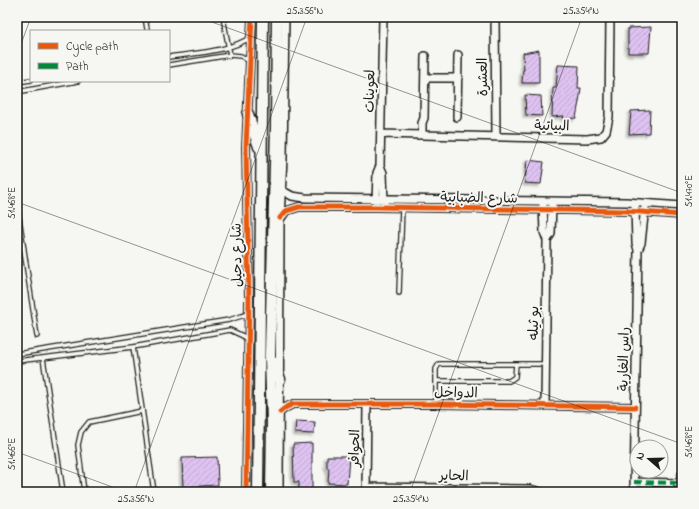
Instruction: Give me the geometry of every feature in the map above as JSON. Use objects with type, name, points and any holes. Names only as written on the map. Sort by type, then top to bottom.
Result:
[{"type":"main road","name":"شارع دحيل","points":[[258,492],[263,17]]},
{"type":"main road","points":[[271,492],[272,422],[270,355],[276,141],[277,17]]},
{"type":"main road","points":[[248,114],[261,155]]},
{"type":"main road","points":[[276,141],[283,158]]},
{"type":"main road","points":[[270,355],[280,379]]},
{"type":"main road","points":[[272,422],[280,412]]},
{"type":"street","name":"شارع دحيل","points":[[246,492],[249,314],[246,164],[252,17]]},
{"type":"street","points":[[279,492],[280,218],[283,158],[285,17]]},
{"type":"street","name":"لعوينات","points":[[376,207],[377,173],[380,166],[383,17]]},
{"type":"street","name":"العشرة","points":[[495,17],[496,137]]},
{"type":"street","name":"البياتية","points":[[381,134],[587,139],[601,137],[604,135],[609,117],[610,17]]},
{"type":"street","points":[[457,117],[458,55]]},
{"type":"street","points":[[425,56],[424,118],[427,123],[425,135]]},
{"type":"street","points":[[425,78],[458,78]]},
{"type":"street","name":"لعوينات","points":[[380,166],[383,173],[384,207]]},
{"type":"street","name":"شارع الضبابية","points":[[281,190],[288,195],[296,197],[553,201],[682,206]]},
{"type":"street","name":"بو ثيله","points":[[543,201],[544,234],[547,240],[545,406]]},
{"type":"street","name":"بو ثيله","points":[[547,240],[551,234],[553,201]]},
{"type":"street","name":"راس الغارية","points":[[634,492],[638,250],[636,243],[635,203]]},
{"type":"street","name":"راس الغارية","points":[[638,250],[641,245],[645,204]]},
{"type":"street","name":"شارع الضبابية","points":[[280,218],[286,211],[295,207],[552,209],[635,211],[682,215]]},
{"type":"street","points":[[280,391],[284,397],[293,404],[280,412]]},
{"type":"street","name":"الدواخل","points":[[293,404],[436,404],[635,407]]},
{"type":"street","name":"الحوافر","points":[[366,489],[367,405]]},
{"type":"street","points":[[634,482],[680,486],[682,474]]},
{"type":"street","name":"الحاير","points":[[366,489],[530,489],[541,492]]},
{"type":"lane","points":[[145,17],[147,29]]},
{"type":"lane","points":[[223,17],[230,55]]},
{"type":"lane","points":[[170,57],[229,47],[241,43],[252,36]]},
{"type":"lane","points":[[214,50],[215,57]]},
{"type":"lane","points":[[170,65],[230,55],[241,56],[251,62]]},
{"type":"lane","points":[[17,82],[30,80]]},
{"type":"lane","points":[[17,92],[72,82]]},
{"type":"lane","points":[[17,204],[37,336]]},
{"type":"lane","points":[[399,293],[402,208]]},
{"type":"lane","points":[[17,249],[24,248]]},
{"type":"lane","points":[[17,354],[229,320],[249,314]]},
{"type":"lane","points":[[229,320],[230,330]]},
{"type":"lane","points":[[17,361],[133,346],[230,330],[243,336],[248,342]]},
{"type":"lane","points":[[133,346],[154,492]]},
{"type":"lane","points":[[43,358],[63,492]]},
{"type":"lane","points":[[436,404],[437,367],[442,363],[546,364]]},
{"type":"lane","points":[[436,381],[509,381],[515,377],[516,364]]},
{"type":"lane","points":[[84,492],[78,444],[81,432],[89,422],[142,411]]},
{"type":"building","points":[[651,27],[649,53],[628,53],[628,28]]},
{"type":"building","points":[[539,50],[539,83],[522,83],[524,70],[523,53]]},
{"type":"building","points":[[558,65],[579,66],[578,88],[581,88],[576,118],[563,119],[564,116],[552,117],[553,88],[556,88]]},
{"type":"building","points":[[525,95],[541,96],[542,116],[526,115]]},
{"type":"building","points":[[650,110],[649,133],[629,134],[631,111]]},
{"type":"building","points":[[527,160],[544,162],[541,184],[525,183]]},
{"type":"building","points":[[296,421],[315,422],[314,434],[295,433]]},
{"type":"building","points":[[312,443],[312,492],[299,492],[299,482],[294,482],[293,444]]},
{"type":"building","points":[[327,456],[349,456],[347,484],[328,483],[329,468],[327,468]]},
{"type":"building","points":[[217,457],[218,485],[183,487],[182,458]]},
{"type":"marked path","points":[[682,474],[679,483],[682,490]]},
{"type":"marked path","points":[[634,482],[679,483]]},
{"type":"cycle path","points":[[246,492],[249,300],[246,147],[252,17]]},
{"type":"cycle path","points":[[280,218],[286,211],[299,207],[627,211],[682,215]]},
{"type":"cycle path","points":[[280,412],[293,404],[436,404],[635,407]]}]
